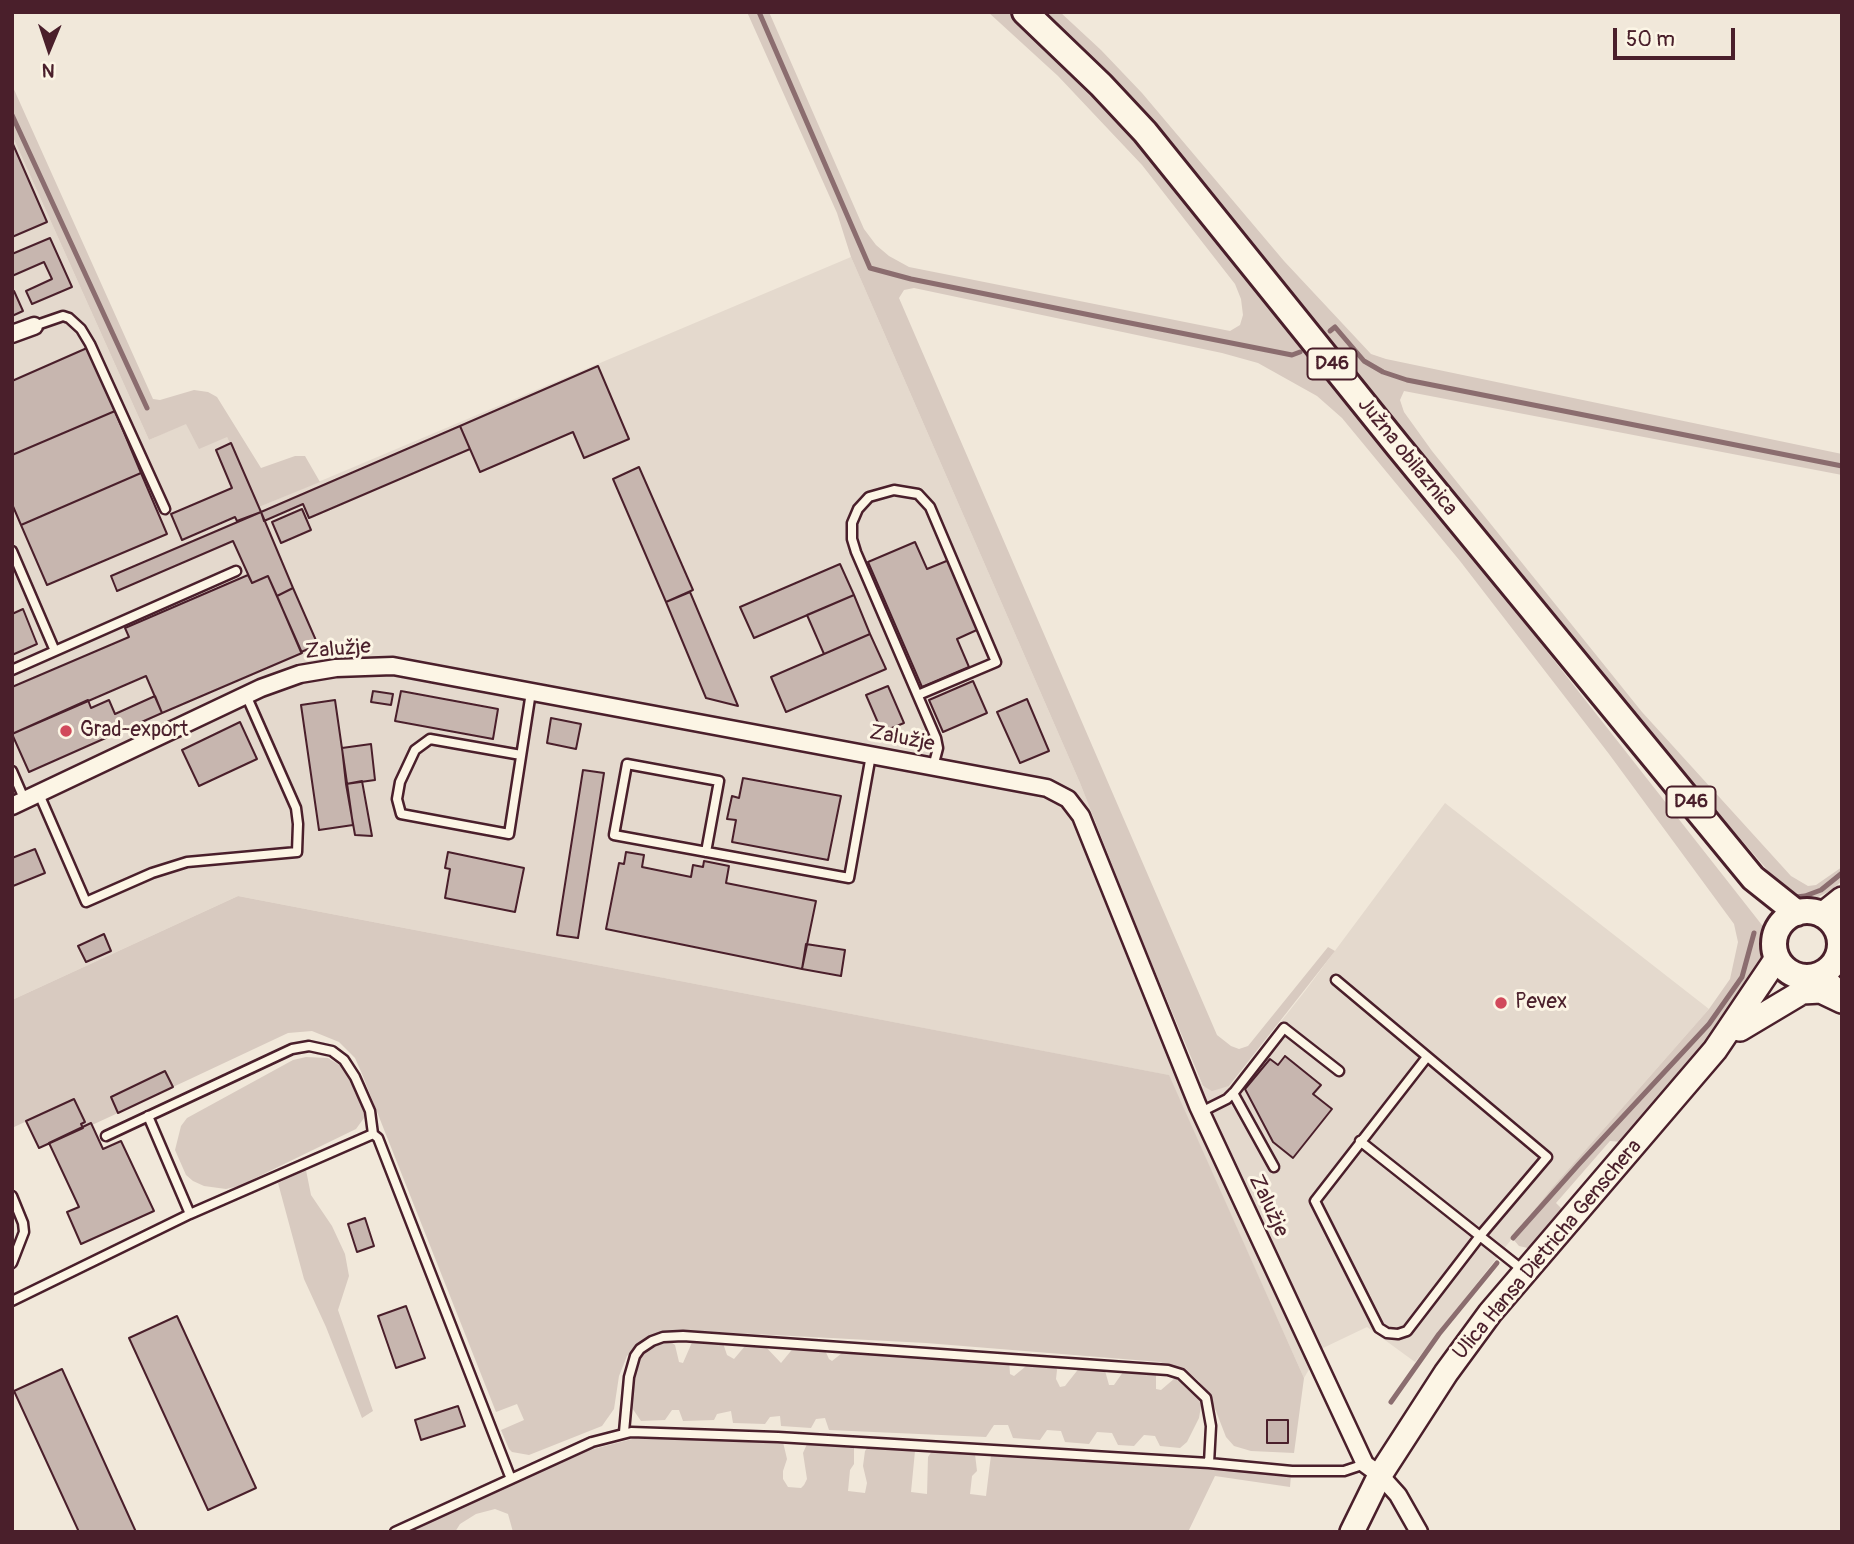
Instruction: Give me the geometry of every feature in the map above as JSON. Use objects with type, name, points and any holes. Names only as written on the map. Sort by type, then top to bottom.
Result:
[{"type":"main road","name":"Južna obilaznica","points":[[1025,12],[1101,85],[1145,132],[1398,446],[1787,920],[1774,943],[1777,958]]},
{"type":"main road","points":[[1822,915],[1842,899]]},
{"type":"main road","points":[[1787,920],[1812,911],[1833,923],[1841,934],[1840,950],[1824,972]]},
{"type":"main road","points":[[1777,958],[1787,970],[1824,972]]},
{"type":"main road","name":"Ulica Hansa Dietricha Genschera","points":[[1352,1532],[1373,1470],[1490,1313],[1527,1273],[1715,1050],[1777,958]]},
{"type":"main road","points":[[1824,972],[1842,999]]},
{"type":"main road","name":"Ulica Hansa Dietricha Genschera","points":[[1715,1050],[1740,1029],[1824,972]]},
{"type":"main road","name":"Ulica Hansa Dietricha Genschera","points":[[1740,1029],[1801,992],[1821,991],[1842,999]]},
{"type":"street","points":[[12,334],[34,326]]},
{"type":"street","name":"Zalužje","points":[[25,800],[246,695],[299,674],[336,668],[393,666],[1047,788],[1068,799],[1081,816],[1201,1112],[1373,1470],[1398,1495],[1419,1532]]},
{"type":"lane","points":[[34,326],[63,316],[80,329],[90,344],[165,509]]},
{"type":"lane","points":[[918,695],[996,662],[930,507],[918,494],[894,490],[869,497],[858,509],[852,523],[852,539],[936,738],[938,748],[933,766]]},
{"type":"lane","points":[[12,551],[55,651]]},
{"type":"lane","points":[[12,670],[236,571]]},
{"type":"lane","points":[[521,755],[430,739],[415,750],[400,782],[397,799],[401,814],[509,834],[531,692]]},
{"type":"lane","points":[[12,771],[25,800],[86,902],[152,873],[187,862],[297,852],[296,808],[246,695]]},
{"type":"lane","points":[[706,852],[719,781],[627,764],[614,835],[706,852],[849,878],[871,755]]},
{"type":"lane","points":[[1336,980],[1547,1157],[1480,1236],[1407,1331],[1398,1335],[1379,1328],[1315,1201],[1427,1057]]},
{"type":"lane","points":[[1201,1112],[1233,1093],[1284,1028],[1339,1071]]},
{"type":"lane","points":[[106,1136],[292,1049],[309,1046],[332,1051],[344,1060],[370,1111],[373,1134],[378,1138],[511,1479]]},
{"type":"lane","points":[[1233,1093],[1274,1167]]},
{"type":"lane","points":[[148,1116],[190,1214]]},
{"type":"lane","points":[[12,1291],[12,1301],[190,1214],[373,1134]]},
{"type":"lane","points":[[1360,1141],[1527,1273]]},
{"type":"lane","points":[[12,1196],[24,1232],[12,1263]]},
{"type":"lane","points":[[624,1432],[629,1377],[635,1356],[652,1341],[663,1337],[683,1336],[1168,1370],[1181,1374],[1206,1398],[1212,1426],[1209,1463]]},
{"type":"lane","points":[[395,1532],[592,1442],[624,1432],[778,1437],[1209,1463],[1292,1471],[1373,1470]]},
{"type":"shaded area","points":[[747,12],[769,12],[864,229],[889,256],[909,267],[1230,331],[1240,325],[1243,315],[1235,284],[1142,165],[1058,76],[988,12],[1009,12],[1123,124],[1279,310],[1769,934],[1771,946],[1766,960],[1682,1077],[1622,1142],[1610,1141],[1556,1203],[1564,1211],[1532,1249],[1519,1246],[1512,1238],[1551,1189],[1709,1009],[1730,979],[1738,942],[1734,924],[1609,754],[1460,561],[1342,418],[1317,396],[1258,363],[1222,353],[914,288],[904,290],[899,298],[1217,1035],[1239,1049],[1248,1046],[1328,947],[1335,951],[1229,1086],[1212,1091],[1203,1086],[1080,783],[851,257],[837,213]]},
{"type":"shaded area","points":[[1036,12],[1060,12],[1101,50],[1142,93],[1284,261],[1371,354],[1842,454],[1842,475],[1404,391],[1400,400],[1404,412],[1432,451],[1642,712],[1791,876],[1808,886],[1816,885],[1842,867],[1842,881],[1812,900],[1801,899],[1787,891],[1776,880],[1519,583]]},
{"type":"shaded area","points":[[12,85],[153,399],[160,400],[194,390],[208,392],[217,397],[261,468],[295,456],[305,456],[320,482],[259,507],[227,437],[199,449],[186,424],[149,440],[12,135]]},
{"type":"shaded area","points":[[12,135],[149,440],[186,423],[227,437],[259,507],[851,257],[1080,783],[1203,1087],[1230,1086],[1305,991],[1445,803],[1709,1009],[1551,1189],[1415,1362],[1367,1327],[1321,1349],[1304,1378],[1168,1075],[238,896],[12,1000]]},
{"type":"shaded area","points":[[238,896],[1169,1075],[1304,1378],[1294,1453],[1251,1451],[1234,1446],[1226,1437],[1214,1406],[1199,1381],[1189,1373],[1160,1362],[926,1343],[677,1330],[660,1332],[645,1338],[627,1356],[619,1376],[614,1409],[602,1426],[529,1455],[512,1452],[501,1430],[524,1420],[517,1404],[496,1412],[362,1074],[355,1058],[339,1042],[312,1031],[288,1033],[173,1087],[165,1071],[111,1097],[118,1113],[92,1125],[91,1123],[83,1128],[81,1124],[85,1122],[74,1099],[12,1128],[12,1000]]},
{"type":"shaded area","points":[[306,1057],[328,1058],[341,1066],[352,1079],[365,1110],[364,1118],[356,1129],[239,1186],[226,1189],[204,1186],[186,1175],[175,1150],[181,1126],[187,1118],[293,1060]]},
{"type":"shaded area","points":[[306,1170],[311,1195],[332,1226],[345,1254],[349,1276],[338,1310],[373,1411],[362,1418],[304,1279],[278,1183]]},
{"type":"shaded area","points":[[668,1340],[675,1345],[679,1362],[683,1363],[693,1340],[723,1343],[727,1355],[734,1359],[745,1346],[764,1345],[781,1363],[795,1346],[824,1348],[832,1361],[847,1349],[1009,1359],[1010,1374],[1014,1376],[1031,1362],[1054,1362],[1060,1387],[1065,1386],[1080,1367],[1104,1367],[1109,1385],[1114,1385],[1125,1369],[1156,1371],[1156,1389],[1161,1390],[1175,1378],[1196,1391],[1201,1406],[1199,1418],[1187,1442],[1180,1448],[1160,1446],[1155,1436],[1144,1435],[1134,1446],[1118,1445],[1112,1433],[1097,1432],[1089,1444],[1065,1442],[1061,1431],[1047,1430],[1040,1440],[1013,1438],[1008,1425],[994,1425],[986,1437],[829,1430],[825,1418],[816,1419],[811,1428],[781,1426],[780,1416],[770,1417],[765,1424],[733,1423],[731,1411],[717,1414],[714,1420],[683,1421],[679,1410],[672,1410],[665,1420],[641,1421],[630,1405],[631,1371],[648,1346],[657,1341]]},
{"type":"shaded area","points":[[701,1437],[783,1442],[787,1459],[783,1479],[788,1487],[801,1488],[807,1479],[803,1453],[807,1444],[852,1446],[854,1464],[850,1470],[848,1491],[865,1493],[867,1483],[863,1466],[868,1447],[915,1451],[911,1492],[927,1494],[928,1457],[932,1451],[975,1454],[977,1471],[972,1476],[970,1494],[986,1496],[991,1455],[1291,1475],[1290,1487],[1215,1476],[1188,1532],[513,1532],[508,1514],[495,1509],[476,1514],[460,1524],[455,1532],[410,1532],[578,1453],[636,1438]]},
{"type":"building","points":[[12,142],[47,222],[12,237]]},
{"type":"building","points":[[50,238],[72,287],[32,304],[26,291],[52,279],[44,262],[12,276],[12,254]]},
{"type":"building","points":[[14,291],[23,311],[12,316],[12,292]]},
{"type":"building","points":[[87,348],[115,411],[12,455],[12,381]]},
{"type":"building","points":[[598,366],[629,439],[584,458],[573,432],[480,472],[460,426]]},
{"type":"building","points":[[115,411],[141,473],[21,525],[12,504],[12,455]]},
{"type":"building","points":[[460,426],[470,449],[309,518],[303,504],[264,521],[261,512]]},
{"type":"building","points":[[231,443],[261,512],[237,521],[235,517],[182,540],[171,514],[232,488],[216,450]]},
{"type":"building","points":[[639,467],[693,590],[666,602],[613,479]]},
{"type":"building","points":[[141,473],[167,534],[47,585],[21,525]]},
{"type":"building","points":[[302,509],[311,530],[281,543],[272,522]]},
{"type":"building","points":[[261,512],[293,588],[277,596],[268,576],[252,583],[233,541],[117,591],[111,576]]},
{"type":"building","points":[[915,542],[927,569],[949,560],[979,629],[957,639],[969,667],[922,687],[868,562]]},
{"type":"building","points":[[840,564],[854,595],[754,638],[740,607]]},
{"type":"building","points":[[248,575],[252,583],[268,576],[302,653],[162,713],[146,676],[12,734],[12,687],[129,637],[125,628]]},
{"type":"building","points":[[293,588],[318,645],[301,652],[277,596]]},
{"type":"building","points":[[690,592],[738,706],[706,698],[666,602]]},
{"type":"building","points":[[854,595],[870,634],[824,654],[807,615]]},
{"type":"building","points":[[23,609],[37,644],[12,655],[12,614]]},
{"type":"building","points":[[870,634],[886,669],[786,712],[771,677]]},
{"type":"building","points":[[973,681],[987,713],[943,732],[929,700]]},
{"type":"building","points":[[888,686],[904,723],[882,732],[866,695]]},
{"type":"building","points":[[373,691],[393,694],[391,705],[371,702]]},
{"type":"building","points":[[401,691],[498,709],[493,739],[395,721]]},
{"type":"building","points":[[155,696],[162,713],[29,772],[12,734],[88,700],[91,708],[109,700],[115,714]]},
{"type":"building","points":[[1027,699],[1049,751],[1020,763],[997,712]]},
{"type":"building","points":[[335,700],[353,825],[319,830],[301,705]]},
{"type":"building","points":[[551,718],[581,724],[576,749],[547,743]]},
{"type":"building","points":[[240,722],[257,759],[199,786],[182,750]]},
{"type":"building","points":[[371,744],[375,780],[346,784],[342,748]]},
{"type":"building","points":[[583,770],[604,773],[578,938],[557,935]]},
{"type":"building","points":[[743,778],[841,796],[828,860],[732,842],[736,820],[727,819],[732,796],[739,798]]},
{"type":"building","points":[[362,781],[372,836],[355,835],[346,784]]},
{"type":"building","points":[[35,849],[45,873],[13,886],[12,858]]},
{"type":"building","points":[[448,852],[524,868],[515,912],[445,898],[450,869],[445,868]]},
{"type":"building","points":[[626,852],[644,855],[642,867],[691,877],[693,865],[703,867],[704,861],[729,866],[726,883],[816,901],[802,969],[606,929],[619,863],[624,864]]},
{"type":"building","points":[[104,934],[111,951],[86,962],[78,946]]},
{"type":"building","points":[[806,944],[845,950],[841,976],[802,969]]},
{"type":"building","points":[[1285,1056],[1321,1085],[1313,1094],[1332,1109],[1293,1158],[1273,1142],[1245,1089],[1270,1059],[1278,1065]]},
{"type":"building","points":[[165,1071],[173,1087],[118,1113],[111,1097]]},
{"type":"building","points":[[74,1099],[85,1122],[81,1124],[83,1128],[39,1148],[26,1121]]},
{"type":"building","points":[[91,1123],[103,1149],[121,1141],[154,1211],[81,1244],[67,1212],[79,1207],[49,1143]]},
{"type":"building","points":[[365,1218],[374,1246],[357,1252],[348,1224]]},
{"type":"building","points":[[406,1306],[425,1358],[396,1368],[378,1316]]},
{"type":"building","points":[[177,1316],[256,1488],[208,1510],[129,1338]]},
{"type":"building","points":[[62,1369],[136,1532],[79,1532],[14,1391]]},
{"type":"building","points":[[458,1406],[465,1426],[421,1440],[415,1420]]},
{"type":"building","points":[[1267,1420],[1288,1420],[1288,1443],[1267,1443]]},
{"type":"waterway","points":[[759,12],[870,268],[911,279],[1292,355],[1300,352]]},
{"type":"waterway","points":[[12,115],[147,408]]},
{"type":"waterway","points":[[1330,331],[1335,327],[1364,361],[1383,372],[1407,380],[1842,466]]},
{"type":"waterway","points":[[1796,897],[1821,890],[1842,873]]},
{"type":"waterway","points":[[1513,1238],[1709,1024],[1742,977],[1754,933]]},
{"type":"waterway","points":[[1391,1402],[1439,1334],[1497,1263]]},
{"type":"place","name":"Grad-export","points":[[66,731]]},
{"type":"place","name":"Pevex","points":[[1501,1003]]}]
